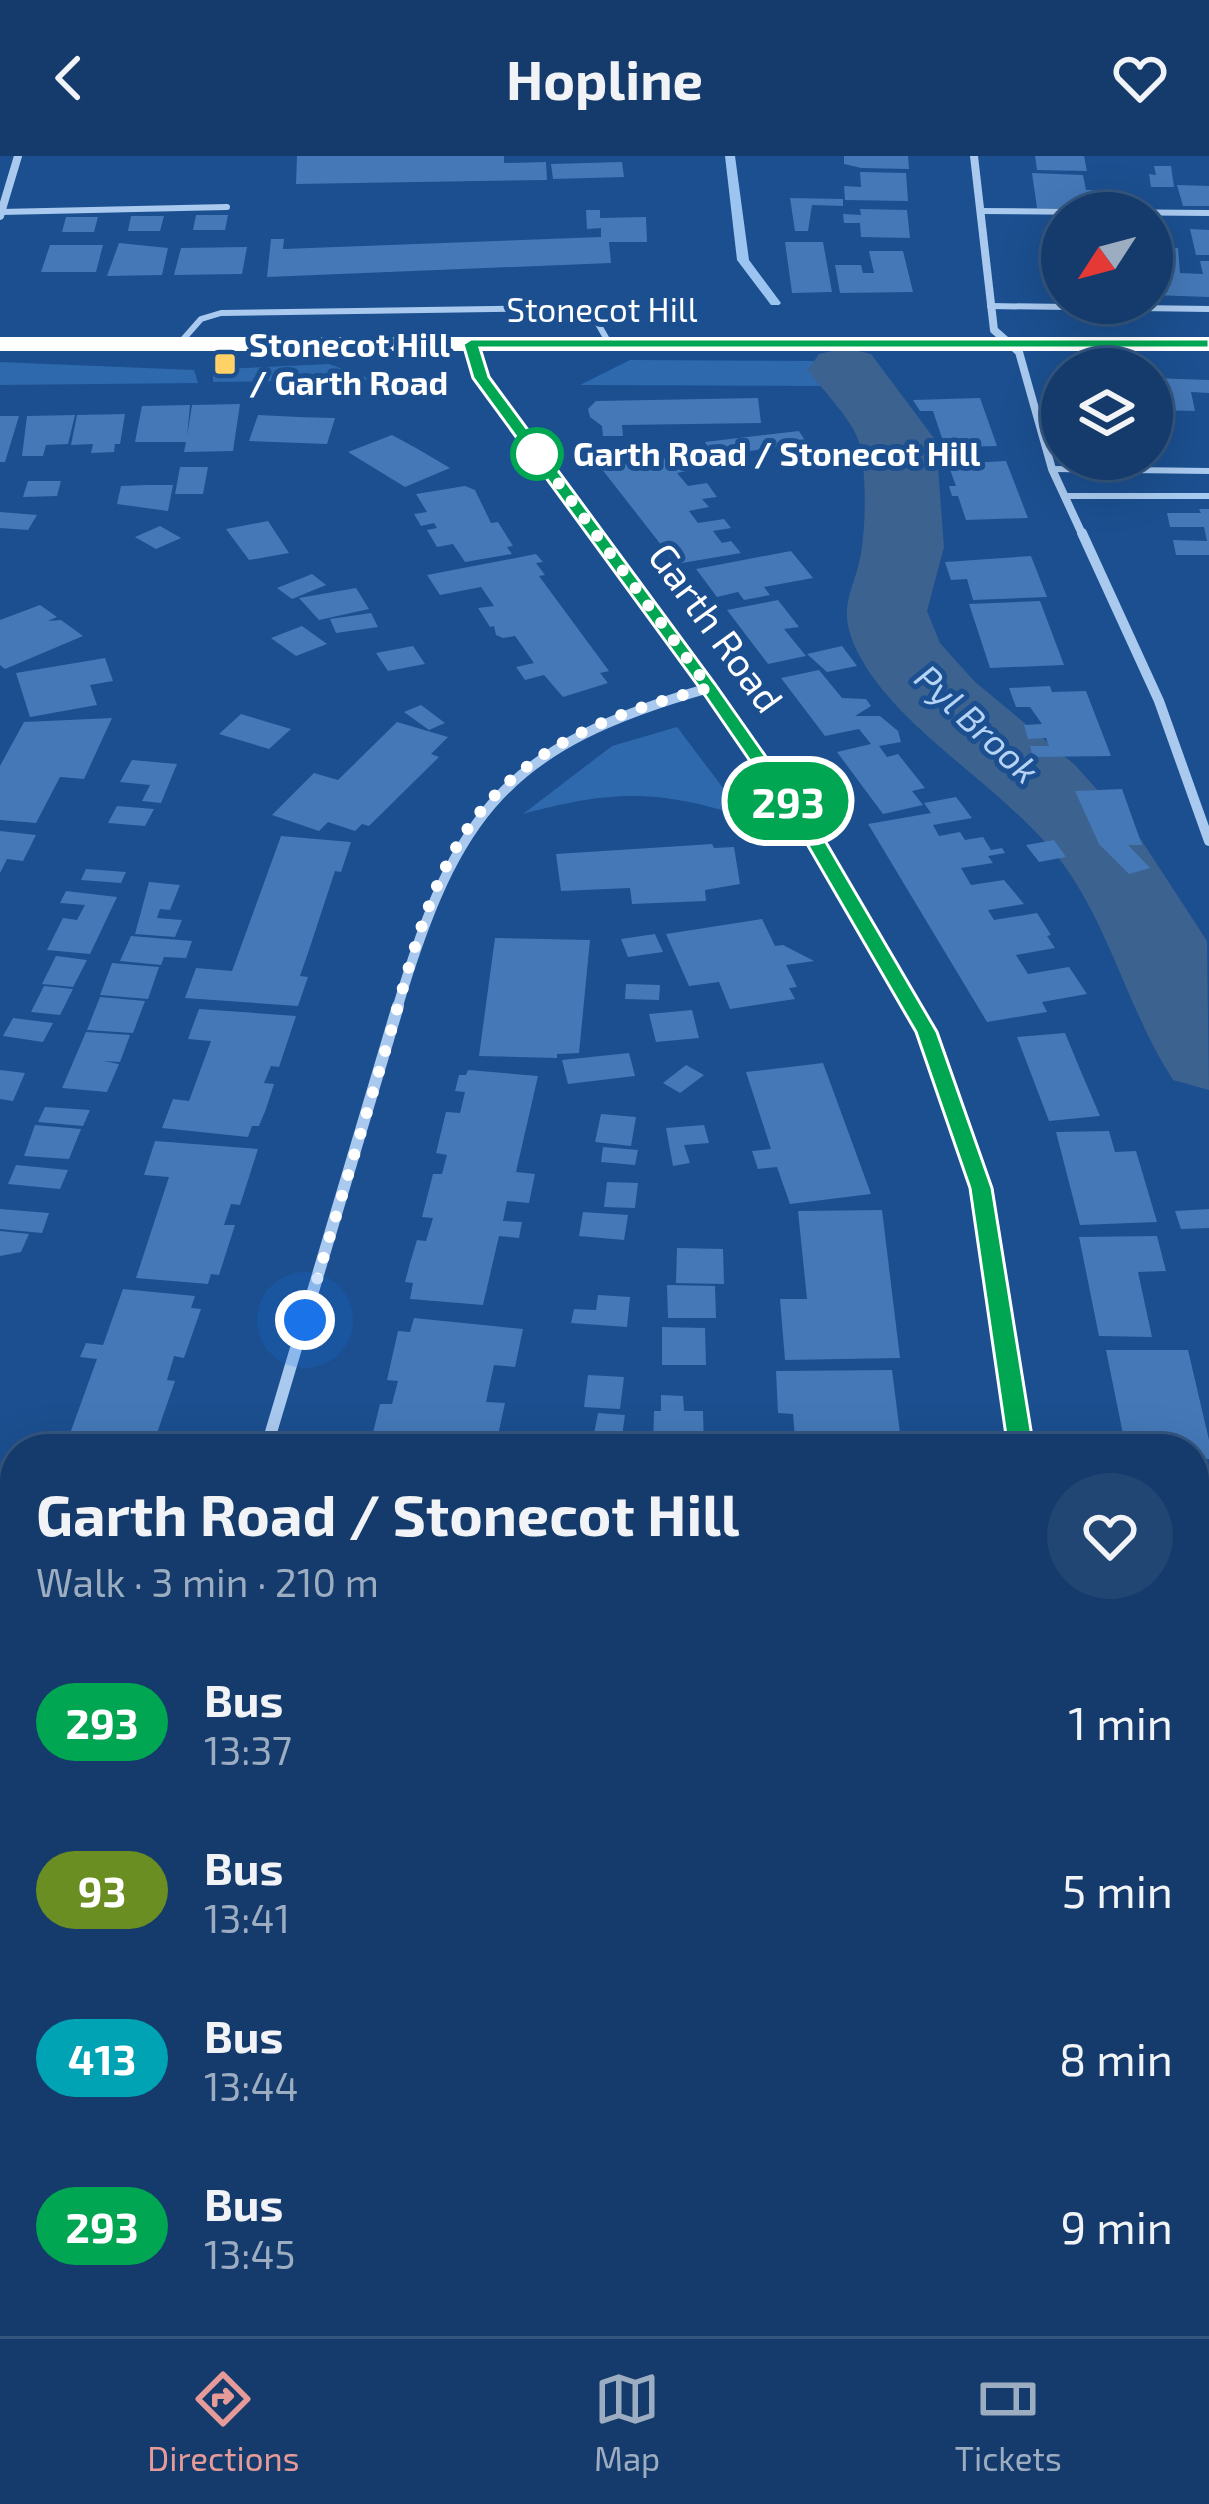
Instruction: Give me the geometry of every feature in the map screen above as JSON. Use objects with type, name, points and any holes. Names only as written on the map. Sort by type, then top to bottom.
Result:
[{"type":"highway","name":"Stonecot Hill","points":[[0,344],[1209,344]]},
{"type":"street","points":[[1,214],[18,156]]},
{"type":"street","points":[[974,156],[994,330],[1019,352],[1041,430]]},
{"type":"street","name":"Garth Road","points":[[471,344],[481,378],[709,688],[825,857],[927,1032],[981,1188],[1019,1434]]},
{"type":"street","points":[[1058,480],[1159,701],[1209,842]]},
{"type":"street","points":[[270,1434],[420,932],[450,860],[486,805],[538,757],[587,727],[709,688]]},
{"type":"lane","points":[[1,214],[227,207]]},
{"type":"lane","points":[[980,211],[1209,213]]},
{"type":"lane","points":[[990,306],[1209,309]]},
{"type":"lane","points":[[179,344],[201,320],[220,313],[561,308],[596,314],[604,322],[609,343]]},
{"type":"lane","points":[[1173,471],[1209,471]]},
{"type":"lane","points":[[1066,496],[1209,496]]},
{"type":"shaded area","points":[[630,360],[820,361],[832,386],[580,385]]},
{"type":"shaded area","points":[[0,362],[194,370],[198,383],[0,385]]},
{"type":"shaded area","points":[[329,364],[374,380],[213,382],[213,373],[223,369]]},
{"type":"shaded area","points":[[677,727],[745,817],[686,801],[634,796],[583,800],[523,814],[612,746]]},
{"type":"building","points":[[297,156],[504,156],[504,163],[546,162],[547,180],[296,184]]},
{"type":"building","points":[[844,156],[908,156],[909,169],[861,168],[844,164]]},
{"type":"building","points":[[1035,156],[1084,156],[1087,171],[1037,170]]},
{"type":"building","points":[[622,162],[624,177],[553,179],[551,164]]},
{"type":"building","points":[[1154,166],[1171,166],[1174,187],[1151,187],[1149,174],[1156,175]]},
{"type":"building","points":[[860,172],[906,173],[908,201],[845,200],[844,186],[861,187]]},
{"type":"building","points":[[1032,173],[1083,175],[1086,190],[1121,191],[1041,192],[1041,208],[1037,208]]},
{"type":"building","points":[[1177,185],[1209,186],[1209,206],[1183,206]]},
{"type":"building","points":[[790,198],[843,199],[843,206],[812,205],[808,231],[795,231]]},
{"type":"building","points":[[860,209],[907,210],[910,238],[861,237],[860,223],[844,223],[843,214],[861,215]]},
{"type":"building","points":[[586,210],[600,210],[600,218],[646,217],[647,242],[609,242],[611,263],[267,277],[271,239],[284,239],[283,249],[601,237],[601,228],[587,229]]},
{"type":"building","points":[[196,215],[228,215],[225,230],[193,230]]},
{"type":"building","points":[[131,216],[164,216],[160,231],[128,231]]},
{"type":"building","points":[[66,217],[98,217],[94,232],[62,232]]},
{"type":"building","points":[[1190,229],[1209,230],[1209,255],[1196,255]]},
{"type":"building","points":[[785,242],[823,242],[832,292],[792,293]]},
{"type":"building","points":[[119,243],[168,248],[162,275],[107,276]]},
{"type":"building","points":[[50,245],[103,245],[96,272],[41,272]]},
{"type":"building","points":[[247,247],[242,274],[174,275],[181,248]]},
{"type":"building","points":[[1173,248],[1178,248],[1180,273],[1203,274],[1200,261],[1209,261],[1209,297],[1173,296]]},
{"type":"building","points":[[869,251],[903,251],[913,292],[840,293],[835,265],[861,265],[863,273],[874,273]]},
{"type":"building","points":[[1173,379],[1209,380],[1209,393],[1191,392],[1195,411],[1173,410]]},
{"type":"building","points":[[758,398],[761,423],[622,425],[623,436],[603,436],[602,426],[588,409],[596,401]]},
{"type":"building","points":[[980,398],[997,446],[945,447],[933,411],[920,411],[913,400]]},
{"type":"building","points":[[240,404],[233,451],[184,452],[186,442],[135,442],[142,406],[190,405],[187,437],[192,405]]},
{"type":"building","points":[[125,414],[114,452],[91,453],[93,444],[71,445],[77,415]]},
{"type":"building","points":[[75,415],[68,444],[46,445],[43,456],[22,456],[27,416]]},
{"type":"building","points":[[258,415],[335,418],[327,444],[249,441]]},
{"type":"building","points":[[0,416],[19,416],[5,462],[0,462]]},
{"type":"building","points":[[799,431],[806,442],[714,457],[705,442]]},
{"type":"building","points":[[392,435],[450,468],[405,487],[348,452]]},
{"type":"building","points":[[690,455],[700,468],[677,473],[688,486],[707,483],[717,497],[702,499],[709,507],[689,511],[698,523],[724,519],[731,528],[713,531],[722,543],[731,541],[741,553],[676,564],[601,468]]},
{"type":"building","points":[[1006,461],[1028,518],[966,520],[958,496],[952,496],[949,486],[956,486],[948,464]]},
{"type":"building","points":[[180,467],[208,467],[203,494],[175,494]]},
{"type":"building","points":[[28,481],[61,481],[57,496],[23,497]]},
{"type":"building","points":[[173,485],[168,511],[117,504],[121,486]]},
{"type":"building","points":[[465,486],[475,490],[491,523],[498,522],[513,546],[507,547],[512,554],[465,562],[453,544],[437,547],[427,530],[437,528],[434,523],[421,526],[414,514],[427,512],[416,494]]},
{"type":"building","points":[[1199,509],[1209,509],[1209,555],[1176,555],[1173,540],[1207,541],[1204,527],[1170,527],[1167,513],[1201,513]]},
{"type":"building","points":[[0,512],[37,515],[28,530],[0,528]]},
{"type":"building","points":[[268,521],[289,553],[249,560],[226,529]]},
{"type":"building","points":[[160,526],[181,538],[156,549],[135,537]]},
{"type":"building","points":[[791,551],[813,578],[764,587],[770,595],[744,600],[738,592],[717,597],[696,569]]},
{"type":"building","points":[[536,554],[545,575],[539,576],[609,671],[600,673],[608,683],[563,697],[544,675],[525,680],[516,667],[534,663],[515,636],[503,638],[490,627],[478,608],[494,606],[481,587],[440,595],[427,575]]},
{"type":"building","points":[[1031,556],[1047,597],[973,600],[967,579],[951,580],[945,562]]},
{"type":"building","points":[[312,574],[326,585],[292,599],[277,588]]},
{"type":"building","points":[[356,588],[369,609],[319,620],[299,598]]},
{"type":"building","points":[[778,600],[799,627],[784,629],[806,656],[768,664],[727,610]]},
{"type":"building","points":[[1040,601],[1064,665],[990,668],[969,604]]},
{"type":"building","points":[[40,605],[57,617],[48,621],[61,620],[83,636],[5,669],[0,665],[0,620]]},
{"type":"building","points":[[371,613],[378,627],[336,633],[330,619]]},
{"type":"building","points":[[302,626],[327,644],[296,656],[271,638]]},
{"type":"building","points":[[413,646],[425,664],[388,671],[376,653]]},
{"type":"building","points":[[842,646],[857,666],[827,672],[807,654]]},
{"type":"building","points":[[105,658],[113,681],[90,685],[97,705],[30,717],[16,673]]},
{"type":"building","points":[[819,670],[842,698],[866,699],[871,706],[855,716],[880,716],[898,731],[901,742],[879,746],[887,757],[898,754],[925,788],[912,791],[923,805],[883,814],[837,752],[871,744],[859,729],[825,736],[781,678]]},
{"type":"building","points":[[1050,686],[1052,692],[1086,691],[1111,756],[1033,757],[1030,746],[1049,746],[1046,738],[1028,739],[1024,725],[1042,724],[1030,707],[1016,707],[1009,688]]},
{"type":"building","points":[[421,705],[445,723],[429,730],[404,712]]},
{"type":"building","points":[[241,714],[291,729],[269,749],[219,734]]},
{"type":"building","points":[[112,718],[84,779],[60,777],[36,823],[0,820],[0,766],[24,722]]},
{"type":"building","points":[[397,722],[448,737],[431,754],[439,757],[369,826],[362,824],[355,831],[328,822],[319,831],[272,815],[314,773],[338,780]]},
{"type":"building","points":[[132,760],[177,764],[161,803],[142,801],[150,785],[120,782]]},
{"type":"building","points":[[1122,789],[1142,845],[1128,845],[1150,868],[1129,874],[1099,844],[1075,791]]},
{"type":"building","points":[[956,797],[972,818],[933,825],[939,836],[960,832],[965,840],[983,837],[991,850],[1002,848],[1005,853],[988,856],[993,863],[961,868],[971,885],[1004,880],[1024,904],[988,910],[994,920],[1037,913],[1051,935],[1047,936],[1055,948],[1016,955],[1028,974],[1069,967],[1087,994],[1042,1002],[1047,1012],[987,1022],[868,824],[931,813],[924,803]]},
{"type":"building","points":[[117,806],[154,809],[145,826],[108,823]]},
{"type":"building","points":[[0,831],[36,835],[23,861],[7,859],[0,873]]},
{"type":"building","points":[[281,836],[351,842],[341,872],[335,871],[300,976],[308,977],[298,1006],[185,998],[196,968],[232,971]]},
{"type":"building","points":[[1054,840],[1066,857],[1039,862],[1026,845]]},
{"type":"building","points":[[712,844],[714,848],[734,847],[740,884],[705,890],[706,901],[632,904],[630,888],[561,891],[556,854]]},
{"type":"building","points":[[86,869],[126,872],[121,883],[81,880]]},
{"type":"building","points":[[149,882],[180,885],[170,910],[160,909],[157,918],[182,920],[175,937],[135,934]]},
{"type":"building","points":[[66,891],[117,897],[90,954],[47,950],[63,918],[77,920],[85,905],[60,903]]},
{"type":"building","points":[[762,919],[775,946],[783,945],[814,961],[786,965],[797,987],[789,988],[795,999],[730,1009],[719,982],[689,986],[666,934]]},
{"type":"building","points":[[655,934],[663,952],[628,957],[621,939]]},
{"type":"building","points":[[131,936],[192,941],[186,958],[164,957],[161,965],[120,961]]},
{"type":"building","points":[[495,938],[590,940],[579,1053],[557,1054],[557,1058],[479,1056]]},
{"type":"building","points":[[56,956],[87,960],[73,987],[42,984]]},
{"type":"building","points":[[112,963],[159,967],[148,999],[100,995]]},
{"type":"building","points":[[626,984],[660,985],[659,1000],[625,999]]},
{"type":"building","points":[[44,986],[73,989],[60,1015],[31,1012]]},
{"type":"building","points":[[100,997],[145,1001],[133,1033],[87,1030]]},
{"type":"building","points":[[199,1009],[296,1016],[279,1067],[271,1066],[264,1083],[274,1084],[266,1109],[248,1137],[162,1128],[173,1099],[189,1101],[211,1041],[188,1039]]},
{"type":"building","points":[[692,1010],[699,1038],[656,1042],[649,1014]]},
{"type":"building","points":[[13,1018],[53,1023],[43,1042],[3,1036]]},
{"type":"building","points":[[86,1032],[130,1035],[120,1062],[103,1061],[119,1064],[107,1092],[62,1088]]},
{"type":"building","points":[[1065,1033],[1100,1116],[1049,1121],[1017,1037]]},
{"type":"building","points":[[629,1053],[635,1076],[568,1084],[562,1060]]},
{"type":"building","points":[[823,1063],[871,1194],[790,1204],[777,1167],[758,1169],[752,1151],[771,1149],[746,1072]]},
{"type":"building","points":[[686,1065],[704,1075],[680,1093],[663,1083]]},
{"type":"building","points":[[0,1070],[25,1073],[13,1101],[0,1099]]},
{"type":"building","points":[[468,1070],[538,1076],[516,1172],[535,1174],[529,1203],[507,1201],[503,1221],[522,1222],[519,1238],[499,1236],[483,1305],[410,1299],[413,1283],[405,1282],[417,1240],[426,1241],[433,1218],[422,1217],[433,1174],[442,1174],[447,1155],[436,1153],[446,1112],[460,1113],[465,1092],[455,1091],[459,1075]]},
{"type":"building","points":[[45,1107],[90,1110],[83,1126],[38,1122]]},
{"type":"building","points":[[601,1114],[636,1117],[631,1146],[595,1142]]},
{"type":"building","points":[[35,1125],[81,1129],[69,1159],[24,1156]]},
{"type":"building","points":[[704,1125],[709,1143],[684,1145],[690,1163],[673,1166],[666,1128]]},
{"type":"building","points":[[1109,1131],[1115,1152],[1136,1151],[1157,1222],[1080,1225],[1056,1132]]},
{"type":"building","points":[[155,1141],[258,1149],[240,1205],[231,1204],[224,1225],[235,1225],[219,1275],[211,1274],[208,1284],[136,1278],[169,1177],[144,1175]]},
{"type":"building","points":[[603,1147],[638,1150],[635,1165],[601,1162]]},
{"type":"building","points":[[16,1165],[68,1170],[60,1189],[8,1184]]},
{"type":"building","points":[[607,1182],[638,1183],[635,1208],[604,1207]]},
{"type":"building","points":[[0,1209],[49,1213],[42,1233],[0,1229]]},
{"type":"building","points":[[1209,1209],[1209,1228],[1181,1229],[1175,1211]]},
{"type":"building","points":[[882,1210],[900,1358],[785,1360],[780,1299],[807,1299],[798,1211]]},
{"type":"building","points":[[583,1212],[628,1215],[624,1240],[579,1236]]},
{"type":"building","points":[[0,1231],[29,1234],[21,1252],[0,1256]]},
{"type":"building","points":[[1157,1236],[1166,1271],[1138,1272],[1152,1337],[1099,1336],[1079,1237]]},
{"type":"building","points":[[677,1248],[723,1249],[724,1284],[676,1283]]},
{"type":"building","points":[[667,1285],[715,1286],[716,1318],[668,1318]]},
{"type":"building","points":[[123,1289],[195,1296],[191,1308],[201,1309],[184,1358],[174,1356],[167,1380],[175,1381],[157,1433],[70,1434],[97,1359],[80,1357],[86,1343],[103,1345]]},
{"type":"building","points":[[598,1295],[630,1297],[627,1327],[571,1323],[574,1309],[596,1310]]},
{"type":"building","points":[[414,1318],[523,1329],[515,1367],[494,1365],[486,1402],[505,1403],[498,1434],[373,1434],[380,1404],[392,1404],[398,1381],[387,1380],[398,1331],[410,1332]]},
{"type":"building","points":[[662,1327],[705,1328],[706,1365],[662,1365]]},
{"type":"building","points":[[1106,1350],[1188,1350],[1208,1434],[1123,1434]]},
{"type":"building","points":[[892,1370],[900,1434],[795,1434],[793,1414],[778,1413],[776,1371]]},
{"type":"building","points":[[588,1375],[624,1377],[620,1409],[584,1407]]},
{"type":"building","points":[[661,1395],[683,1396],[684,1411],[703,1411],[704,1434],[653,1434],[654,1411],[661,1411]]},
{"type":"building","points":[[598,1413],[625,1415],[622,1434],[594,1434]]},
{"type":"waterway","name":"Pyl Brook","points":[[730,156],[743,260],[775,303]]},
{"type":"waterway","name":"Pyl Brook","points":[[845,370],[898,441],[903,547],[885,611],[900,651],[943,700],[1043,784],[1105,855],[1158,941],[1209,1057]]},
{"type":"bus line","name":"293","points":[[1019,1434],[981,1188],[927,1032],[817,844],[709,688],[481,378],[471,344],[1209,344]]},
{"type":"place","name":"Stonecot Hill / Garth Road","points":[[225,364]]},
{"type":"place","name":"Garth Road / Stonecot Hill","points":[[537,454]]},
{"type":"route","points":[[305,1320],[420,932],[450,860],[486,805],[538,757],[587,727],[709,688],[537,454]]}]
